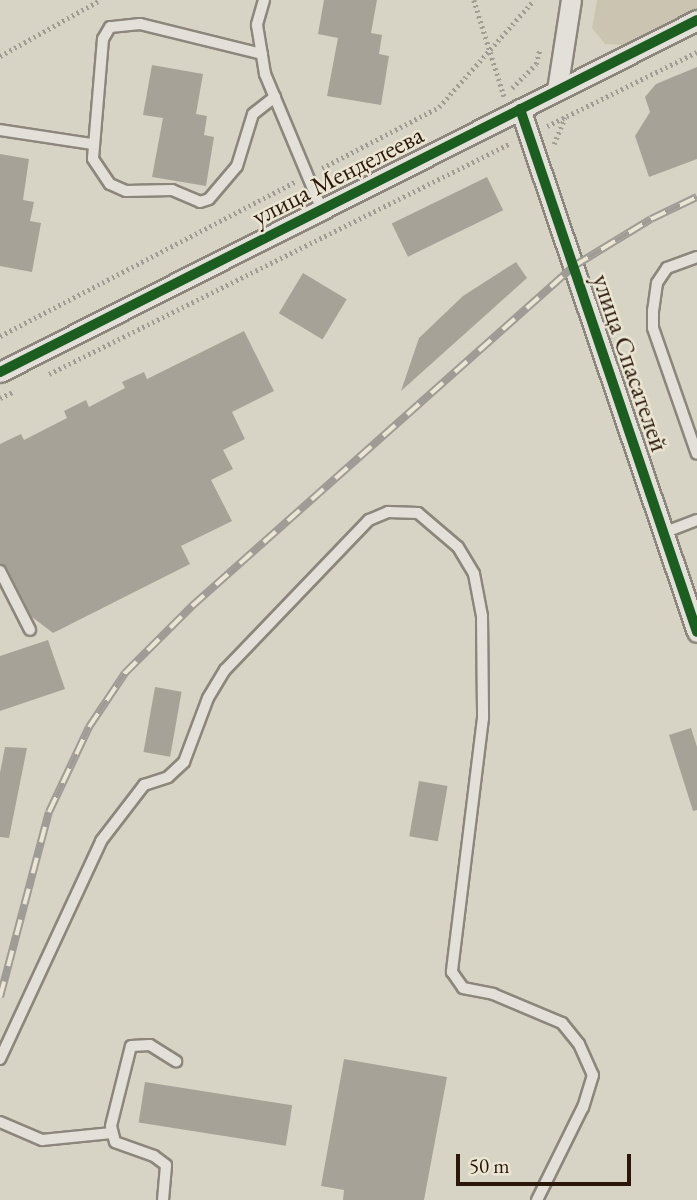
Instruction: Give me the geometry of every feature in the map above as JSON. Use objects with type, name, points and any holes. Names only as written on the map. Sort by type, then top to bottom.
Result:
[{"type":"street","points":[[557,90],[572,0]]},
{"type":"street","name":"улица Менделеева","points":[[0,372],[697,20]]},
{"type":"street","name":"улица Спасателей","points":[[520,109],[697,632]]},
{"type":"lane","points":[[264,0],[257,25],[262,54],[275,97],[322,210]]},
{"type":"lane","points":[[262,54],[140,24],[110,27],[103,40],[91,144],[93,159],[110,184],[126,191],[172,190],[200,202],[226,183],[253,114],[275,97]]},
{"type":"lane","points":[[0,130],[91,144]]},
{"type":"lane","points":[[697,257],[667,268],[657,283],[653,310],[653,328],[697,454]]},
{"type":"lane","points":[[0,1059],[101,841],[144,785],[168,777],[184,762],[208,698],[225,670],[369,520],[388,512],[418,513],[458,547],[474,574],[482,616],[483,718],[452,972],[463,988],[493,994],[562,1023],[579,1044],[593,1075],[583,1107],[537,1200]]},
{"type":"lane","points":[[663,533],[697,520]]},
{"type":"lane","points":[[0,571],[30,630]]},
{"type":"lane","points":[[163,1200],[166,1165],[154,1156],[115,1142],[112,1133],[131,1046],[150,1045],[176,1061]]},
{"type":"lane","points":[[0,1122],[42,1140],[112,1133]]},
{"type":"path","points":[[0,56],[100,0]]},
{"type":"path","points":[[474,0],[504,97],[536,64],[542,40]]},
{"type":"path","points":[[0,336],[439,107],[534,0]]},
{"type":"path","points":[[37,380],[697,52]]},
{"type":"path","points":[[0,398],[24,386]]},
{"type":"shaded area","points":[[597,0],[697,0],[697,9],[626,45],[605,44],[592,28]]},
{"type":"building","points":[[324,0],[377,0],[371,33],[382,35],[379,54],[389,56],[381,105],[327,96],[338,38],[318,34]]},
{"type":"building","points":[[152,65],[203,74],[196,114],[207,116],[204,135],[214,137],[206,186],[152,177],[163,118],[143,115]]},
{"type":"building","points":[[697,67],[697,159],[649,177],[635,136],[650,112],[645,97],[656,84]]},
{"type":"building","points":[[0,154],[29,159],[23,200],[34,202],[30,221],[41,223],[32,272],[0,266]]},
{"type":"building","points":[[487,177],[503,210],[408,257],[392,223]]},
{"type":"building","points":[[516,262],[527,278],[401,391],[419,338],[463,296]]},
{"type":"building","points":[[303,273],[347,299],[323,340],[279,313]]},
{"type":"building","points":[[244,331],[274,391],[232,412],[245,439],[223,450],[233,469],[211,480],[232,521],[181,546],[190,564],[53,633],[32,617],[7,568],[0,564],[0,444],[21,434],[24,440],[67,418],[64,411],[86,400],[89,407],[125,388],[122,382],[144,372],[147,379]]},
{"type":"building","points":[[48,640],[65,689],[0,711],[0,656]]},
{"type":"building","points":[[155,687],[182,692],[170,757],[144,752]]},
{"type":"building","points":[[691,728],[697,747],[697,810],[693,811],[669,735]]},
{"type":"building","points":[[5,747],[27,748],[9,838],[0,837],[0,773]]},
{"type":"building","points":[[419,781],[448,786],[438,841],[409,836]]},
{"type":"building","points":[[344,1059],[447,1077],[424,1200],[343,1200],[344,1190],[321,1186]]},
{"type":"building","points":[[145,1082],[292,1105],[286,1146],[139,1122]]},
{"type":"railway","points":[[0,997],[49,812],[89,727],[125,673],[192,606],[574,266],[651,219],[697,197]]},
{"type":"cycle path","points":[[0,372],[697,20]]},
{"type":"cycle path","points":[[520,109],[697,632]]}]
